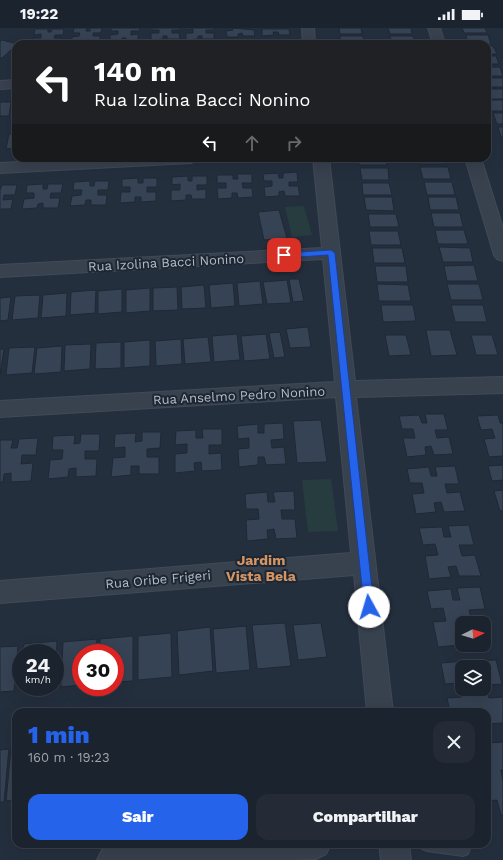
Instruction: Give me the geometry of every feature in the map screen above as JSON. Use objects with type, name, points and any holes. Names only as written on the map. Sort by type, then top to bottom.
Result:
[{"type":"street","points":[[308,28],[309,40]]},
{"type":"street","points":[[434,28],[438,40]]},
{"type":"street","points":[[0,85],[12,84]]},
{"type":"street","points":[[0,168],[115,162]]},
{"type":"street","points":[[321,162],[380,708]]},
{"type":"street","points":[[475,162],[503,254]]},
{"type":"street","name":"Rua Izolina Bacci Nonino","points":[[0,271],[331,253]]},
{"type":"street","name":"Rua Anselmo Pedro Nonino","points":[[0,409],[346,389],[503,385]]},
{"type":"street","name":"Rua Oribe Frigeri","points":[[0,592],[364,562]]},
{"type":"street","points":[[112,860],[265,848]]},
{"type":"street","points":[[394,848],[396,860]]},
{"type":"lane","points":[[456,848],[463,849]]},
{"type":"green space","points":[[304,206],[312,235],[292,237],[285,207]]},
{"type":"green space","points":[[331,479],[338,531],[308,532],[302,480]]},
{"type":"building","points":[[74,28],[87,28],[86,31],[90,31],[90,28],[102,28],[101,33],[93,33],[93,36],[100,36],[100,40],[72,40],[72,37],[79,36],[80,33],[73,33]]},
{"type":"building","points":[[111,28],[140,28],[139,31],[131,31],[131,35],[138,34],[138,40],[126,40],[126,38],[122,38],[122,40],[110,40],[110,35],[118,34],[118,31],[111,31]]},
{"type":"building","points":[[152,28],[180,28],[180,30],[172,30],[172,33],[179,33],[180,39],[167,39],[167,36],[163,36],[163,39],[151,40],[151,33],[159,33],[159,30],[152,30]]},
{"type":"building","points":[[186,28],[214,28],[214,30],[206,30],[206,33],[214,33],[214,39],[202,39],[202,36],[198,36],[198,39],[186,40],[186,33],[193,33],[193,29],[186,30]]},
{"type":"building","points":[[233,28],[254,30],[255,36],[243,36],[242,33],[238,34],[238,37],[227,37],[226,31],[233,30]]},
{"type":"building","points":[[339,28],[361,28],[362,34],[340,34]]},
{"type":"building","points":[[388,28],[411,28],[412,34],[390,34]]},
{"type":"building","points":[[462,28],[485,28],[487,33],[464,33]]},
{"type":"building","points":[[35,29],[48,29],[48,32],[51,32],[52,29],[64,29],[63,35],[55,35],[54,38],[61,38],[61,40],[33,40],[33,38],[41,38],[41,34],[34,35]]},
{"type":"building","points":[[262,29],[289,29],[290,35],[279,35],[278,32],[273,32],[274,35],[262,36]]},
{"type":"building","points":[[466,35],[488,35],[490,40],[467,40]]},
{"type":"building","points":[[340,36],[363,36],[364,40],[340,40]]},
{"type":"building","points":[[390,36],[413,36],[414,40],[391,40]]},
{"type":"building","points":[[2,40],[12,42],[12,49],[2,58],[0,58],[0,42]]},
{"type":"building","points":[[491,46],[493,46],[497,54],[491,54]]},
{"type":"building","points":[[491,56],[496,56],[499,64],[491,64]]},
{"type":"building","points":[[491,67],[500,67],[503,76],[491,76]]},
{"type":"building","points":[[491,78],[503,78],[503,87],[491,87]]},
{"type":"building","points":[[491,89],[503,89],[503,99],[491,99]]},
{"type":"building","points":[[491,100],[503,100],[503,111],[491,111]]},
{"type":"building","points":[[0,102],[11,102],[9,116],[0,116]]},
{"type":"building","points":[[493,113],[503,113],[503,124],[497,124]]},
{"type":"building","points":[[498,127],[503,127],[503,137],[501,137]]},
{"type":"building","points":[[9,134],[12,134],[12,148],[6,149]]},
{"type":"building","points":[[359,162],[386,162],[387,165],[359,165]]},
{"type":"building","points":[[419,162],[446,162],[446,164],[419,164]]},
{"type":"building","points":[[420,167],[448,167],[451,179],[423,179]]},
{"type":"building","points":[[360,168],[388,168],[389,180],[362,180]]},
{"type":"building","points":[[297,172],[298,182],[289,182],[289,186],[298,186],[300,196],[285,196],[284,191],[279,192],[279,196],[265,197],[264,187],[272,186],[272,181],[264,181],[263,174],[278,173],[279,178],[283,178],[283,173]]},
{"type":"building","points":[[237,174],[252,174],[252,183],[242,183],[243,188],[252,188],[253,197],[238,198],[237,193],[232,193],[232,198],[218,199],[217,188],[226,188],[226,183],[217,183],[217,175],[233,175],[233,179],[238,179]]},
{"type":"building","points":[[188,176],[188,181],[192,181],[192,176],[207,176],[207,185],[197,185],[197,190],[206,189],[206,199],[192,199],[191,195],[186,195],[186,200],[171,201],[171,190],[180,190],[180,184],[172,185],[172,177]]},
{"type":"building","points":[[138,178],[138,183],[143,183],[143,178],[157,178],[157,187],[147,187],[147,192],[156,192],[156,201],[141,202],[141,197],[135,197],[135,202],[120,203],[121,192],[130,192],[130,187],[122,187],[122,179]]},
{"type":"building","points":[[90,181],[90,186],[94,186],[95,181],[109,181],[108,190],[98,190],[98,195],[107,195],[106,205],[91,205],[91,200],[86,200],[85,205],[70,206],[72,196],[81,195],[82,190],[73,190],[74,182]]},
{"type":"building","points":[[424,182],[452,182],[455,195],[427,195]]},
{"type":"building","points":[[362,183],[389,183],[392,195],[363,195]]},
{"type":"building","points":[[43,184],[43,189],[47,189],[48,184],[63,184],[61,193],[51,193],[50,198],[60,198],[58,208],[43,208],[43,203],[38,204],[37,208],[22,209],[24,199],[34,198],[34,193],[26,193],[27,185]]},
{"type":"building","points":[[2,185],[17,185],[15,195],[4,195],[3,200],[13,199],[11,209],[0,209],[0,190]]},
{"type":"building","points":[[364,197],[392,197],[394,211],[366,210]]},
{"type":"building","points":[[428,197],[456,197],[459,210],[430,210]]},
{"type":"building","points":[[279,210],[287,238],[264,240],[258,212]]},
{"type":"building","points":[[431,213],[460,213],[463,227],[434,227]]},
{"type":"building","points":[[368,214],[396,214],[399,227],[370,227]]},
{"type":"building","points":[[435,230],[464,230],[468,244],[438,244]]},
{"type":"building","points":[[369,231],[398,231],[401,245],[371,245]]},
{"type":"building","points":[[439,247],[470,248],[473,262],[443,262]]},
{"type":"building","points":[[372,248],[402,248],[405,263],[374,263]]},
{"type":"building","points":[[474,265],[478,281],[447,281],[444,266]]},
{"type":"building","points":[[375,266],[406,266],[408,282],[377,282]]},
{"type":"building","points":[[289,279],[299,279],[304,301],[293,302]]},
{"type":"building","points":[[287,280],[291,303],[267,304],[263,282]]},
{"type":"building","points":[[260,281],[263,304],[239,306],[237,283]]},
{"type":"building","points":[[233,283],[235,306],[211,308],[209,285]]},
{"type":"building","points":[[377,284],[408,285],[411,301],[379,301]]},
{"type":"building","points":[[447,284],[479,284],[483,300],[451,300]]},
{"type":"building","points":[[204,285],[206,308],[182,309],[181,287]]},
{"type":"building","points":[[177,287],[178,310],[153,311],[153,288]]},
{"type":"building","points":[[150,288],[150,311],[126,313],[126,290]]},
{"type":"building","points":[[122,289],[122,312],[98,314],[98,291]]},
{"type":"building","points":[[96,290],[95,313],[70,315],[71,292]]},
{"type":"building","points":[[67,293],[66,316],[41,318],[43,295]]},
{"type":"building","points":[[40,295],[38,318],[12,320],[15,296]]},
{"type":"building","points":[[11,297],[8,320],[0,321],[0,298]]},
{"type":"building","points":[[381,305],[413,305],[416,321],[383,322]]},
{"type":"building","points":[[451,305],[483,305],[487,322],[455,322]]},
{"type":"building","points":[[308,327],[311,347],[290,348],[286,329]]},
{"type":"building","points":[[426,330],[450,330],[457,355],[431,356]]},
{"type":"building","points":[[280,332],[285,357],[274,358],[269,333]]},
{"type":"building","points":[[237,334],[240,360],[214,362],[212,336]]},
{"type":"building","points":[[266,334],[270,359],[244,361],[241,336]]},
{"type":"building","points":[[385,335],[406,335],[411,355],[389,356]]},
{"type":"building","points":[[471,335],[492,335],[498,355],[476,355]]},
{"type":"building","points":[[208,337],[211,362],[185,364],[183,339]]},
{"type":"building","points":[[181,339],[182,364],[156,366],[155,341]]},
{"type":"building","points":[[150,340],[150,366],[124,368],[124,342]]},
{"type":"building","points":[[121,342],[121,368],[95,369],[96,343]]},
{"type":"building","points":[[91,344],[90,369],[64,371],[65,345]]},
{"type":"building","points":[[62,346],[61,372],[34,374],[37,348]]},
{"type":"building","points":[[35,347],[32,373],[6,375],[9,348]]},
{"type":"building","points":[[0,349],[4,349],[0,375]]},
{"type":"building","points":[[425,414],[444,414],[448,430],[435,430],[437,438],[449,437],[453,454],[434,455],[431,446],[425,447],[426,455],[407,457],[403,438],[415,438],[413,429],[402,429],[399,416],[419,415],[422,423],[427,423]]},
{"type":"building","points":[[498,415],[500,423],[503,423],[503,456],[489,457],[484,439],[495,438],[492,429],[481,430],[477,416]]},
{"type":"building","points":[[321,420],[327,462],[297,463],[293,421]]},
{"type":"building","points":[[283,423],[284,439],[271,440],[272,448],[284,447],[286,464],[266,465],[264,457],[258,457],[258,465],[239,467],[238,449],[249,448],[249,438],[238,439],[237,426],[258,424],[258,433],[264,433],[264,424]]},
{"type":"building","points":[[202,429],[222,429],[222,445],[209,445],[209,454],[221,453],[222,470],[202,471],[201,462],[194,463],[195,471],[175,473],[175,454],[187,453],[187,444],[175,445],[176,431],[196,430],[196,438],[203,438]]},
{"type":"building","points":[[142,432],[161,432],[160,448],[147,449],[147,457],[159,457],[159,474],[139,474],[139,466],[131,466],[131,475],[111,477],[113,458],[125,457],[125,447],[114,448],[115,434],[136,433],[135,442],[142,441]]},
{"type":"building","points":[[81,434],[100,434],[99,451],[85,451],[85,459],[97,459],[96,476],[76,477],[76,468],[69,469],[68,477],[48,479],[50,460],[62,459],[63,450],[52,450],[53,436],[75,435],[74,444],[80,443]]},
{"type":"building","points":[[38,438],[36,455],[22,455],[21,464],[33,463],[31,481],[11,482],[11,473],[4,474],[3,482],[0,482],[0,440],[13,440],[11,448],[17,448],[19,439]]},
{"type":"building","points":[[503,465],[503,480],[492,481],[488,466]]},
{"type":"building","points":[[455,466],[459,484],[445,484],[447,493],[460,492],[465,511],[444,512],[441,502],[434,503],[436,512],[416,514],[412,494],[424,493],[422,483],[410,483],[407,469],[429,467],[431,476],[437,476],[435,467]]},
{"type":"building","points":[[503,490],[503,511],[500,511],[494,491]]},
{"type":"building","points":[[294,491],[295,510],[281,510],[282,519],[295,519],[297,538],[276,539],[274,529],[267,530],[268,539],[247,541],[246,520],[259,519],[258,509],[246,509],[245,494],[267,492],[268,502],[275,502],[273,492]]},
{"type":"building","points":[[469,525],[474,545],[459,545],[462,556],[475,555],[481,576],[459,576],[456,566],[448,567],[451,577],[429,579],[425,556],[438,555],[435,544],[423,545],[419,528],[442,527],[444,537],[451,537],[448,526]]},
{"type":"building","points":[[480,587],[485,609],[469,610],[471,616],[455,616],[455,645],[438,647],[433,622],[446,621],[443,608],[431,609],[427,591],[451,589],[453,600],[460,600],[457,588]]},
{"type":"building","points":[[285,623],[291,666],[257,669],[252,625]]},
{"type":"building","points":[[321,623],[327,657],[298,660],[293,625]]},
{"type":"building","points":[[246,626],[250,670],[216,673],[213,629]]},
{"type":"building","points":[[210,627],[213,671],[179,675],[177,631]]},
{"type":"building","points":[[171,633],[172,677],[138,680],[138,636]]},
{"type":"building","points":[[133,636],[133,681],[124,682],[124,644],[100,644],[100,639]]},
{"type":"building","points":[[97,639],[97,644],[72,644],[72,686],[64,687],[63,642]]},
{"type":"building","points":[[57,641],[57,644],[24,644]]},
{"type":"building","points":[[12,646],[12,691],[0,692],[0,647]]},
{"type":"building","points":[[491,660],[496,660],[502,684],[491,685]]},
{"type":"building","points":[[455,662],[455,683],[445,684],[441,663]]},
{"type":"building","points":[[503,697],[503,723],[491,724],[491,708],[449,708],[447,698]]},
{"type":"building","points":[[503,742],[503,770],[501,770],[503,781],[503,815],[501,815],[497,800],[491,801],[491,743]]},
{"type":"building","points":[[11,748],[12,800],[6,801]]},
{"type":"building","points":[[9,749],[4,802],[0,802],[0,750]]},
{"type":"district","name":"Jardim Vista Bela","points":[[261,568]]},
{"type":"route","points":[[284,255],[331,253],[369,607]]}]
